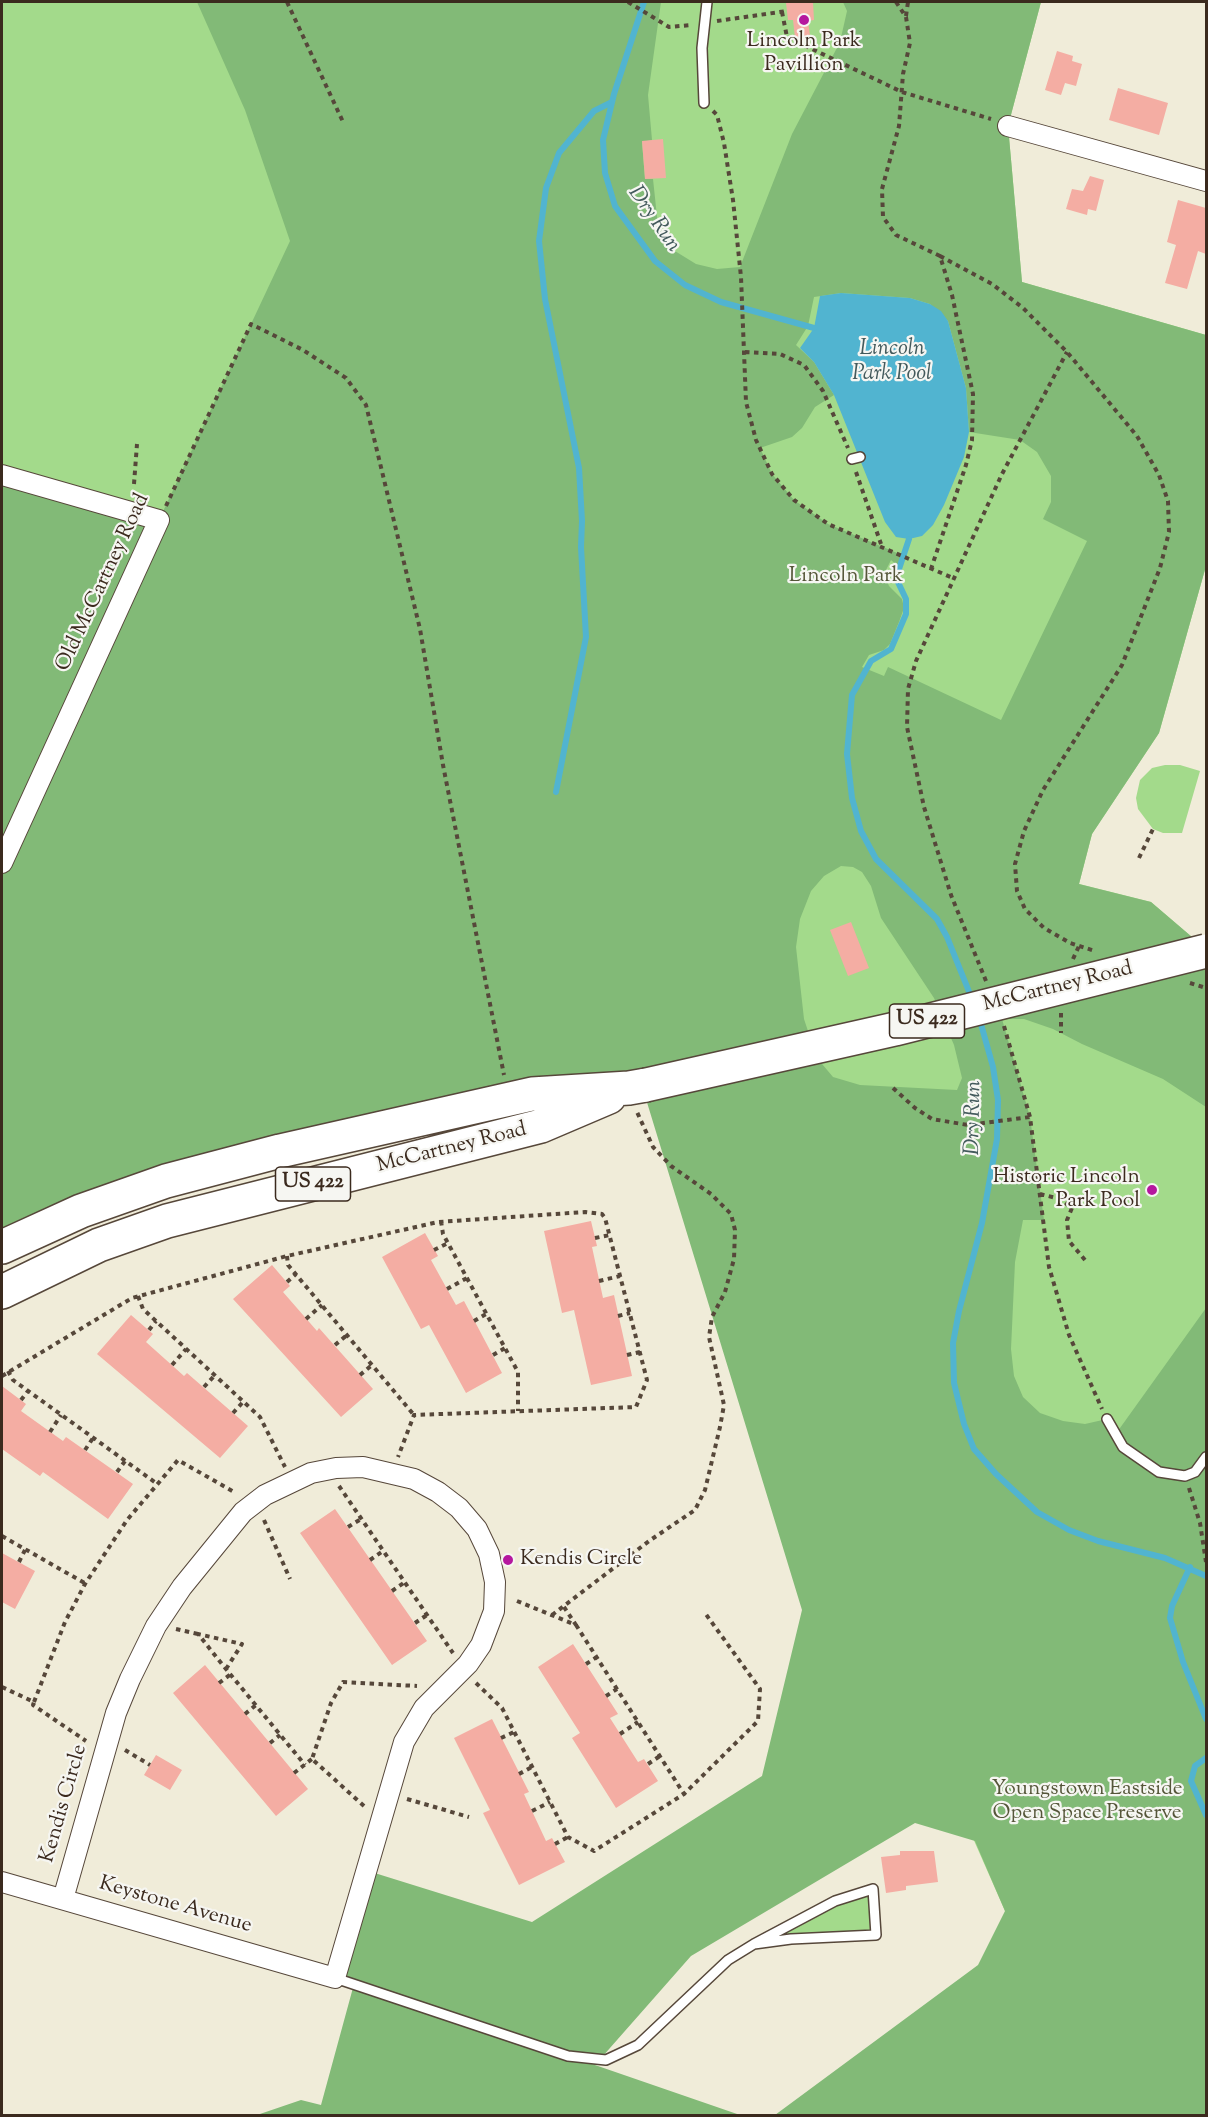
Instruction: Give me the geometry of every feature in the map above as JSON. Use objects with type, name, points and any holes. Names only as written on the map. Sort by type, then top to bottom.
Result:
[{"type":"highway","name":"McCartney Road","points":[[2,1247],[81,1211],[166,1181],[280,1151],[532,1094],[638,1087],[895,1029],[1206,951]]},
{"type":"highway","name":"McCartney Road","points":[[2,1292],[99,1245],[167,1221],[541,1126],[638,1087]]},
{"type":"street","points":[[1008,126],[1206,181]]},
{"type":"street","points":[[2,475],[159,520]]},
{"type":"street","name":"Old McCartney Road","points":[[2,863],[159,520]]},
{"type":"street","name":"Kendis Circle","points":[[63,1899],[116,1713],[156,1626],[205,1556],[243,1512],[265,1495],[290,1481],[336,1468],[363,1467],[392,1472],[438,1492],[459,1508],[477,1528],[489,1554],[495,1582],[494,1611],[481,1645],[465,1668],[424,1708],[404,1742],[335,1977]]},
{"type":"street","name":"Keystone Avenue","points":[[2,1882],[335,1977]]},
{"type":"lane","points":[[704,103],[702,48],[707,2]]},
{"type":"lane","points":[[1107,1419],[1123,1447],[1159,1472],[1185,1476],[1195,1472],[1206,1457]]},
{"type":"lane","points":[[335,1977],[568,2056],[606,2060],[638,2045],[728,1960],[753,1944],[835,1901],[873,1889],[876,1935],[791,1939],[753,1944]]},
{"type":"path","points":[[287,2],[344,124]]},
{"type":"path","points":[[628,2],[665,25],[675,27],[785,11],[787,37],[902,92],[965,110],[1008,126]]},
{"type":"path","points":[[896,2],[906,17]]},
{"type":"path","points":[[908,2],[906,17],[910,43],[896,139],[882,189],[883,218],[896,235],[992,284],[1023,308],[1066,352],[1137,436],[1159,475],[1168,501],[1169,532],[1160,568],[1122,665],[1043,790],[1024,831],[1016,864],[1017,891],[1025,909],[1044,928],[1070,943],[1101,954]]},
{"type":"path","points":[[704,103],[717,115],[724,143],[741,277],[746,402],[756,440],[772,474],[794,500],[828,524],[953,578],[1002,474],[1066,352]]},
{"type":"path","points":[[932,569],[972,440],[973,394],[952,295],[940,256]]},
{"type":"path","name":"Old McCartney Road","points":[[159,520],[251,324],[303,350],[346,378],[366,405],[420,629],[479,958],[509,1099]]},
{"type":"path","points":[[745,352],[780,354],[804,365],[816,377],[856,458],[881,545]]},
{"type":"path","points":[[134,484],[137,444]]},
{"type":"path","points":[[1139,858],[1153,829]]},
{"type":"path","points":[[1180,979],[1206,988]]},
{"type":"path","points":[[1060,1022],[1061,1033]]},
{"type":"path","points":[[552,1615],[649,1541],[695,1510],[705,1490],[724,1405],[712,1359],[709,1337],[712,1317],[725,1292],[734,1259],[735,1230],[731,1215],[711,1194],[671,1166],[652,1148],[640,1122],[638,1087]]},
{"type":"path","points":[[893,1088],[915,1108],[932,1119],[980,1125],[1030,1117]]},
{"type":"path","points":[[1040,1194],[1060,1199],[1072,1208],[1067,1220],[1069,1241],[1085,1260],[1089,1257]]},
{"type":"path","points":[[2,1376],[138,1296],[287,1256],[441,1221],[597,1211],[605,1218],[647,1380],[636,1407],[414,1415]]},
{"type":"path","points":[[441,1221],[448,1243],[518,1372],[518,1411]]},
{"type":"path","points":[[595,1238],[610,1235]]},
{"type":"path","points":[[434,1250],[448,1243]]},
{"type":"path","points":[[287,1256],[288,1265],[414,1415]]},
{"type":"path","points":[[287,1282],[296,1274]]},
{"type":"path","points":[[599,1281],[620,1276]]},
{"type":"path","points":[[447,1289],[467,1278]]},
{"type":"path","points":[[138,1296],[143,1309],[156,1322],[260,1417],[290,1481]]},
{"type":"path","points":[[306,1319],[322,1305]]},
{"type":"path","points":[[618,1316],[630,1313]]},
{"type":"path","points":[[474,1321],[486,1314]]},
{"type":"path","points":[[148,1330],[156,1322]]},
{"type":"path","points":[[334,1345],[347,1335]]},
{"type":"path","points":[[172,1365],[186,1348]]},
{"type":"path","points":[[493,1355],[505,1348]]},
{"type":"path","points":[[627,1355],[640,1352]]},
{"type":"path","points":[[360,1375],[372,1365]]},
{"type":"path","points":[[8,1371],[13,1380],[156,1483]]},
{"type":"path","points":[[204,1387],[215,1375]]},
{"type":"path","points":[[21,1400],[28,1391]]},
{"type":"path","points":[[233,1413],[243,1401]]},
{"type":"path","points":[[50,1432],[61,1415]]},
{"type":"path","points":[[392,1472],[414,1415]]},
{"type":"path","points":[[85,1450],[93,1438]]},
{"type":"path","points":[[86,1741],[33,1706],[47,1663],[86,1584],[106,1550],[156,1483],[178,1460],[234,1492]]},
{"type":"path","points":[[117,1473],[125,1461]]},
{"type":"path","points":[[1185,1476],[1200,1523],[1206,1562]]},
{"type":"path","points":[[336,1483],[465,1668],[502,1708],[568,1837],[594,1851],[684,1794],[758,1721],[760,1689],[705,1612]]},
{"type":"path","points":[[263,1518],[290,1580]]},
{"type":"path","points":[[348,1527],[361,1519]]},
{"type":"path","points":[[2,1536],[86,1584]]},
{"type":"path","points":[[19,1562],[26,1550]]},
{"type":"path","points":[[370,1560],[383,1551]]},
{"type":"path","points":[[392,1591],[405,1582]]},
{"type":"path","points":[[517,1600],[576,1625]]},
{"type":"path","points":[[563,1605],[684,1794]]},
{"type":"path","points":[[414,1623],[427,1615]]},
{"type":"path","points":[[176,1629],[242,1643],[226,1669]]},
{"type":"path","points":[[198,1634],[305,1765]]},
{"type":"path","points":[[586,1664],[597,1657]]},
{"type":"path","points":[[219,1683],[231,1674]]},
{"type":"path","points":[[294,1773],[312,1759],[331,1703],[343,1682],[417,1686]]},
{"type":"path","points":[[2,1687],[34,1702]]},
{"type":"path","points":[[606,1696],[617,1689]]},
{"type":"path","points":[[245,1714],[256,1705]]},
{"type":"path","points":[[620,1734],[638,1722]]},
{"type":"path","points":[[501,1738],[514,1732]]},
{"type":"path","points":[[270,1743],[280,1735]]},
{"type":"path","points":[[125,1750],[150,1765]]},
{"type":"path","points":[[648,1764],[660,1756]]},
{"type":"path","points":[[312,1759],[364,1806]]},
{"type":"path","points":[[519,1774],[532,1767]]},
{"type":"path","points":[[406,1799],[469,1817]]},
{"type":"path","points":[[532,1811],[550,1802]]},
{"type":"path","points":[[555,1844],[568,1837]]},
{"type":"green space","name":"Lincoln Park","points":[[2,2],[1041,2],[1008,126],[1022,282],[1206,335],[1206,566],[1159,733],[1092,834],[1079,884],[1151,902],[1206,949],[1206,2115],[1006,2009],[1005,1911],[642,1086],[2,475]]},
{"type":"green space","name":"Youngstown Eastside Open Space Preserve","points":[[197,2],[661,2],[648,95],[652,140],[642,142],[645,179],[653,179],[658,226],[670,248],[696,264],[717,269],[740,267],[792,134],[840,42],[847,11],[843,2],[1041,2],[1008,126],[1022,282],[1206,335],[1206,566],[1159,733],[1092,834],[1079,884],[1151,902],[1206,949],[1206,1107],[1163,1079],[1053,1029],[1024,1019],[1002,1019],[1030,1117],[1044,1220],[1023,1220],[1015,1262],[1011,1349],[1014,1376],[1023,1397],[1040,1413],[1063,1421],[1085,1424],[1107,1419],[1115,1435],[1206,1308],[1206,2115],[775,2115],[978,1965],[1005,1911],[975,1841],[915,1823],[691,1956],[595,2065],[740,2115],[257,2115],[301,2100],[321,2105],[354,1984],[335,1978],[365,1870],[532,1922],[762,1776],[802,1610],[642,1086],[280,1151],[2,1247],[2,475],[159,520],[290,241],[245,110]],"holes":[[[841,293],[910,298],[930,304],[948,321],[966,388],[969,432],[1020,440],[1037,452],[1051,476],[1051,502],[1043,519],[1087,541],[1001,720],[888,667],[884,676],[862,667],[869,655],[884,650],[890,644],[899,622],[904,608],[902,599],[889,586],[884,574],[891,560],[898,566],[902,555],[828,524],[794,500],[772,474],[760,448],[792,437],[802,428],[815,407],[834,395],[814,362],[796,345],[808,326],[814,297]],[[841,866],[853,867],[862,872],[871,886],[881,918],[934,998],[954,1045],[962,1078],[957,1090],[860,1085],[833,1077],[817,1058],[804,1019],[796,947],[800,919],[811,891],[824,876]]]},
{"type":"green space","points":[[1180,765],[1200,771],[1182,833],[1163,833],[1153,829],[1138,809],[1136,798],[1140,780],[1152,768]]},
{"type":"green space","points":[[873,1889],[876,1935],[754,1944],[835,1901]]},
{"type":"water","name":"Lincoln Park Pool","points":[[841,293],[910,298],[930,304],[941,311],[948,321],[966,388],[969,432],[964,457],[944,505],[933,525],[922,536],[909,539],[896,537],[885,522],[834,395],[814,362],[800,348],[814,328],[820,296]]},
{"type":"building","name":"Lincoln Park Pavillion","points":[[813,2],[814,20],[808,21],[810,36],[795,38],[793,20],[788,20],[786,3]]},
{"type":"building","points":[[1057,51],[1073,56],[1072,61],[1082,64],[1076,86],[1065,83],[1061,95],[1045,90]]},
{"type":"building","points":[[1118,88],[1168,103],[1159,135],[1109,120]]},
{"type":"building","points":[[663,139],[666,178],[645,179],[642,141]]},
{"type":"building","points":[[1090,176],[1104,180],[1096,211],[1088,209],[1087,215],[1066,209],[1072,189],[1083,191]]},
{"type":"building","points":[[1178,200],[1206,208],[1206,254],[1198,251],[1187,289],[1165,283],[1176,245],[1167,242]]},
{"type":"building","points":[[851,922],[869,968],[848,976],[830,930]]},
{"type":"building","points":[[591,1221],[597,1246],[592,1247],[603,1298],[614,1295],[632,1376],[591,1385],[574,1310],[562,1313],[544,1231]]},
{"type":"building","points":[[425,1233],[438,1256],[431,1260],[456,1305],[464,1301],[502,1373],[466,1393],[429,1325],[421,1329],[382,1257]]},
{"type":"building","points":[[272,1265],[290,1286],[283,1292],[317,1331],[319,1328],[373,1389],[341,1417],[233,1299]]},
{"type":"building","points":[[131,1315],[153,1334],[146,1342],[184,1376],[187,1373],[248,1426],[220,1458],[97,1354]]},
{"type":"building","points":[[2,1386],[26,1404],[21,1411],[63,1441],[66,1437],[133,1484],[108,1519],[43,1472],[40,1476],[2,1449]]},
{"type":"building","points":[[335,1509],[427,1641],[392,1665],[300,1533]]},
{"type":"building","points":[[2,1553],[35,1571],[15,1609],[2,1602]]},
{"type":"building","points":[[573,1644],[618,1714],[610,1718],[638,1762],[644,1759],[658,1781],[616,1808],[572,1738],[580,1733],[538,1667]]},
{"type":"building","points":[[205,1665],[308,1789],[276,1816],[173,1693]]},
{"type":"building","points":[[492,1719],[529,1792],[524,1794],[546,1841],[552,1838],[565,1862],[519,1885],[483,1813],[490,1810],[454,1738]]},
{"type":"building","points":[[156,1755],[182,1770],[170,1790],[144,1775]]},
{"type":"building","points":[[900,1851],[934,1851],[938,1882],[906,1886],[906,1890],[886,1893],[881,1857],[900,1855]]},
{"type":"waterway","name":"Dry Run","points":[[644,2],[614,94],[603,140],[605,173],[615,206],[655,261],[685,285],[721,302],[814,328]]},
{"type":"waterway","points":[[556,792],[586,637],[579,468],[545,299],[539,241],[546,188],[559,153],[594,111],[612,102]]},
{"type":"waterway","name":"Dry Run","points":[[909,539],[896,578],[906,599],[906,614],[891,649],[871,661],[852,695],[847,754],[852,798],[861,831],[876,859],[937,919],[947,937],[972,999]]},
{"type":"waterway","name":"Dry Run","points":[[979,1017],[993,1067],[998,1100],[997,1139],[982,1223],[953,1343],[954,1383],[964,1424],[974,1449],[996,1474],[1037,1512],[1069,1530],[1098,1541],[1165,1558],[1206,1576]]},
{"type":"waterway","points":[[1190,1567],[1172,1606],[1170,1618],[1183,1662],[1206,1719]]},
{"type":"waterway","points":[[1206,1758],[1195,1766],[1191,1781],[1206,1815]]},
{"type":"place","name":"Lincoln Park Pavillion","points":[[804,20]]},
{"type":"place","name":"Historic Lincoln Park Pool","points":[[1152,1190]]},
{"type":"place","name":"Kendis Circle","points":[[508,1560]]}]
